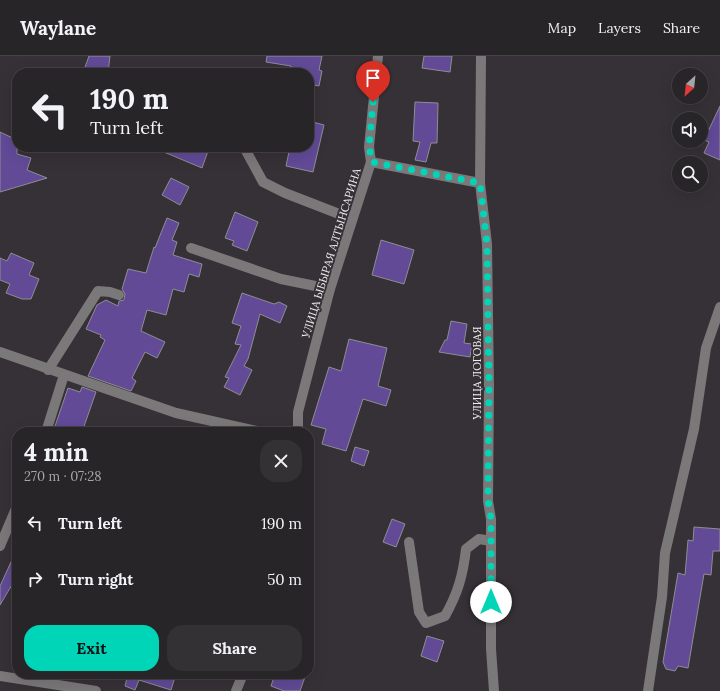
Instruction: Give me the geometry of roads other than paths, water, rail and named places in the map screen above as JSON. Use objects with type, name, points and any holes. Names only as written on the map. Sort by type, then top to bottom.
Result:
[{"type":"street","name":"УЛИЦА ЫБЫРАЯ АЛТЫНСАРИНА","points":[[298,427],[298,412],[330,289],[372,162],[369,147],[378,56]]},
{"type":"street","name":"УЛИЦА ЛОГОВАЯ","points":[[481,56],[480,183],[487,244],[489,385],[488,500],[491,541],[491,649],[494,691]]},
{"type":"street","points":[[247,152],[263,182],[285,193],[352,219]]},
{"type":"street","points":[[372,162],[480,183]]},
{"type":"street","points":[[192,248],[281,279],[330,289]]},
{"type":"street","points":[[48,370],[98,291],[110,292],[119,295]]},
{"type":"street","points":[[648,691],[662,597],[665,553],[694,428],[706,348],[720,307]]},
{"type":"street","points":[[0,352],[64,376],[176,413],[239,427]]},
{"type":"street","points":[[48,427],[64,376]]},
{"type":"street","points":[[0,546],[12,518]]},
{"type":"street","points":[[410,542],[419,612],[426,623],[445,616],[456,597],[463,572],[466,549],[479,539],[491,541]]},
{"type":"street","points":[[0,676],[12,678]]},
{"type":"street","points":[[19,679],[96,691]]},
{"type":"street","points":[[236,691],[241,679]]}]
